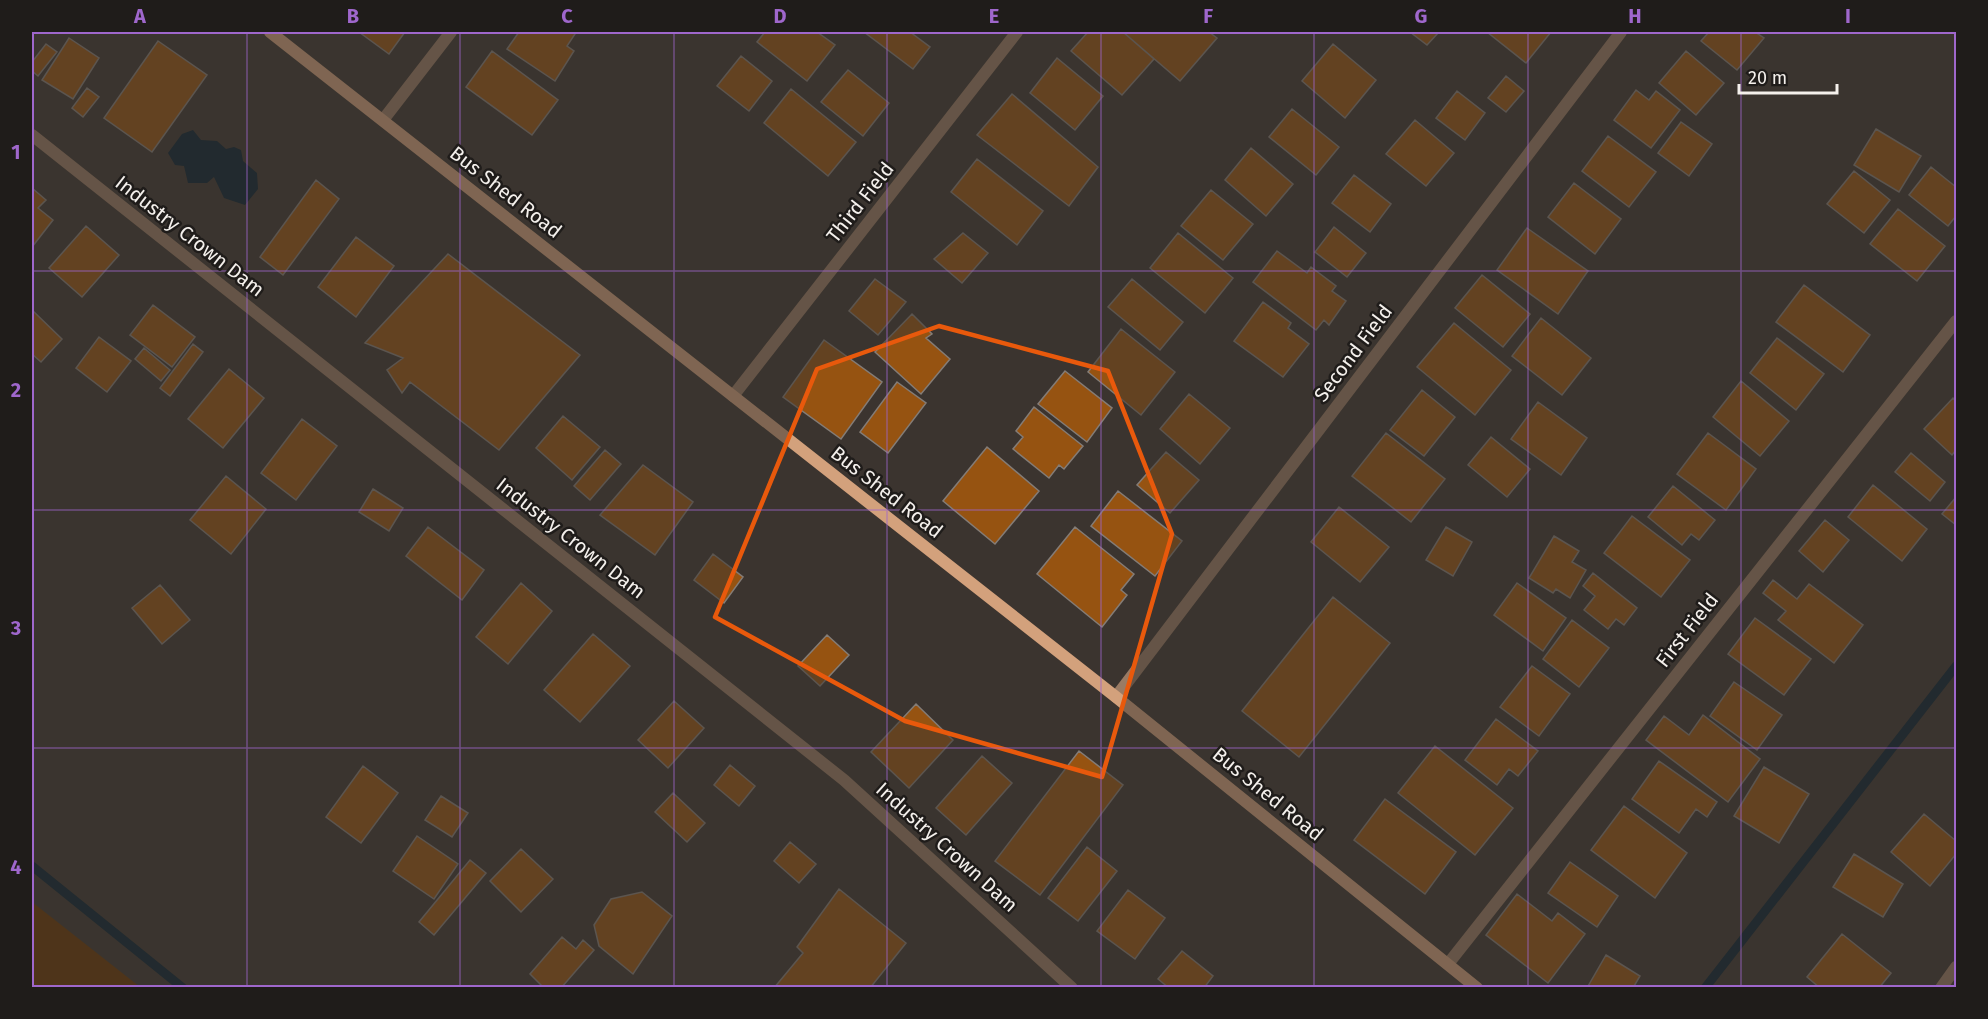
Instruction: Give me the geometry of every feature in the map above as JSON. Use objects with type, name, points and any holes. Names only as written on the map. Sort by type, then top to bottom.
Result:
[{"type":"street","name":"Bus Shed Road","points":[[270,32],[1116,697],[1478,987]]},
{"type":"street","points":[[383,120],[451,32]]},
{"type":"street","name":"Third Field","points":[[733,396],[1017,32]]},
{"type":"street","name":"Second Field","points":[[1116,697],[1621,32]]},
{"type":"street","name":"Industry Crown Dam","points":[[32,135],[844,780],[1072,987]]},
{"type":"street","name":"First Field","points":[[1448,964],[1956,321]]},
{"type":"street","points":[[1941,987],[1956,967]]},
{"type":"highlighted area","points":[[939,326],[1108,371],[1172,534],[1102,777],[905,721],[715,617],[817,369]]},
{"type":"shaded area","points":[[32,902],[140,987],[32,987]]},
{"type":"water","points":[[193,130],[201,140],[217,141],[226,149],[234,147],[241,150],[243,161],[257,173],[258,189],[245,205],[224,198],[214,177],[207,183],[188,183],[184,166],[175,165],[168,153],[182,134]]},
{"type":"building","points":[[359,32],[405,32],[389,54]]},
{"type":"building","points":[[519,32],[572,32],[575,34],[567,46],[574,51],[555,81],[507,49]]},
{"type":"building","points":[[765,32],[817,32],[835,45],[807,81],[757,42]]},
{"type":"building","points":[[864,32],[910,32],[930,47],[913,69]]},
{"type":"building","points":[[1088,32],[1123,32],[1154,59],[1122,95],[1071,51]]},
{"type":"building","points":[[1123,32],[1209,32],[1217,38],[1180,81]]},
{"type":"building","points":[[1410,32],[1439,32],[1427,45]]},
{"type":"building","points":[[1487,32],[1551,32],[1526,63]]},
{"type":"building","points":[[1709,32],[1755,32],[1764,38],[1737,70],[1701,41]]},
{"type":"building","points":[[69,38],[99,58],[73,99],[42,80]]},
{"type":"building","points":[[158,41],[207,75],[152,152],[104,118]]},
{"type":"building","points":[[46,44],[57,52],[38,76],[32,71],[32,62]]},
{"type":"building","points":[[1333,44],[1376,80],[1345,118],[1302,81]]},
{"type":"building","points":[[492,51],[558,100],[532,135],[466,87]]},
{"type":"building","points":[[1686,51],[1724,83],[1696,115],[1659,83]]},
{"type":"building","points":[[741,56],[772,81],[749,111],[717,86]]},
{"type":"building","points":[[1057,58],[1103,96],[1075,130],[1030,93]]},
{"type":"building","points":[[848,70],[889,103],[863,136],[821,102]]},
{"type":"building","points":[[1506,76],[1524,91],[1506,112],[1488,98]]},
{"type":"building","points":[[87,88],[99,97],[83,117],[72,108]]},
{"type":"building","points":[[791,89],[856,142],[828,176],[764,123]]},
{"type":"building","points":[[1636,90],[1649,100],[1656,91],[1680,110],[1651,148],[1614,120]]},
{"type":"building","points":[[1457,91],[1485,113],[1465,140],[1436,118]]},
{"type":"building","points":[[1012,94],[1098,167],[1069,206],[977,135]]},
{"type":"building","points":[[1292,109],[1339,147],[1316,175],[1269,137]]},
{"type":"building","points":[[1415,120],[1454,153],[1426,186],[1386,154]]},
{"type":"building","points":[[1681,122],[1712,144],[1689,176],[1658,153]]},
{"type":"building","points":[[1876,129],[1921,156],[1899,192],[1854,165]]},
{"type":"building","points":[[1608,136],[1656,172],[1629,207],[1582,171]]},
{"type":"building","points":[[1251,148],[1293,184],[1266,216],[1225,180]]},
{"type":"building","points":[[977,159],[1043,211],[1017,245],[951,192]]},
{"type":"building","points":[[1931,167],[1956,187],[1956,216],[1948,226],[1909,195]]},
{"type":"building","points":[[1854,171],[1890,200],[1864,233],[1827,204]]},
{"type":"building","points":[[1354,175],[1391,204],[1370,232],[1332,203]]},
{"type":"building","points":[[316,180],[339,199],[283,275],[260,257]]},
{"type":"building","points":[[1574,183],[1621,219],[1595,254],[1548,217]]},
{"type":"building","points":[[32,188],[46,200],[38,208],[53,220],[32,247]]},
{"type":"building","points":[[1211,190],[1253,224],[1223,260],[1181,226]]},
{"type":"building","points":[[1898,209],[1945,246],[1917,281],[1870,244]]},
{"type":"building","points":[[86,226],[119,255],[82,297],[49,268]]},
{"type":"building","points":[[1334,227],[1366,253],[1347,277],[1315,252]]},
{"type":"building","points":[[1527,228],[1588,271],[1558,314],[1497,270]]},
{"type":"building","points":[[963,233],[988,253],[962,283],[934,259]]},
{"type":"building","points":[[1178,233],[1233,278],[1205,313],[1150,268]]},
{"type":"building","points":[[356,237],[394,266],[356,317],[318,287]]},
{"type":"building","points":[[1277,251],[1307,273],[1311,267],[1336,286],[1332,291],[1346,301],[1329,325],[1324,320],[1316,330],[1253,282]]},
{"type":"building","points":[[448,254],[580,355],[499,450],[410,382],[402,393],[387,370],[403,358],[365,343]]},
{"type":"building","points":[[1482,275],[1530,314],[1503,347],[1455,308]]},
{"type":"building","points":[[875,279],[906,302],[878,335],[849,311]]},
{"type":"building","points":[[1132,279],[1183,322],[1160,350],[1108,307]]},
{"type":"building","points":[[1804,285],[1870,335],[1843,372],[1776,322]]},
{"type":"building","points":[[1263,302],[1291,323],[1288,328],[1309,344],[1283,377],[1234,341]]},
{"type":"building","points":[[153,305],[195,337],[172,367],[130,335]]},
{"type":"building","points":[[32,310],[62,339],[41,362],[32,354]]},
{"type":"building","points":[[912,314],[932,334],[926,338],[950,359],[921,394],[875,352]]},
{"type":"building","points":[[1541,318],[1591,358],[1562,395],[1512,356]]},
{"type":"building","points":[[1454,323],[1511,370],[1475,415],[1417,367]]},
{"type":"building","points":[[1121,329],[1175,372],[1141,415],[1088,372]]},
{"type":"building","points":[[99,337],[131,361],[107,392],[76,368]]},
{"type":"building","points":[[1777,338],[1824,374],[1796,410],[1750,373]]},
{"type":"building","points":[[824,340],[882,382],[841,439],[783,397]]},
{"type":"building","points":[[193,344],[203,352],[170,396],[160,388]]},
{"type":"building","points":[[144,348],[170,370],[161,381],[135,359]]},
{"type":"building","points":[[229,369],[264,398],[223,448],[188,419]]},
{"type":"building","points":[[1065,371],[1112,408],[1087,442],[1038,404]]},
{"type":"building","points":[[1741,381],[1789,421],[1760,456],[1713,417]]},
{"type":"building","points":[[897,382],[926,403],[888,453],[860,432]]},
{"type":"building","points":[[1422,390],[1455,417],[1424,456],[1390,430]]},
{"type":"building","points":[[1189,394],[1230,428],[1200,464],[1160,429]]},
{"type":"building","points":[[1953,398],[1956,401],[1956,450],[1952,455],[1924,429]]},
{"type":"building","points":[[1538,402],[1587,438],[1561,475],[1511,439]]},
{"type":"building","points":[[1034,407],[1083,446],[1064,469],[1059,465],[1049,478],[1013,449],[1023,437],[1016,431]]},
{"type":"building","points":[[563,416],[600,447],[572,480],[536,448]]},
{"type":"building","points":[[302,419],[337,446],[296,500],[261,473]]},
{"type":"building","points":[[1386,433],[1445,479],[1411,522],[1352,476]]},
{"type":"building","points":[[1708,433],[1756,469],[1726,510],[1677,474]]},
{"type":"building","points":[[1491,437],[1530,469],[1507,497],[1468,465]]},
{"type":"building","points":[[987,447],[1039,491],[995,544],[943,501]]},
{"type":"building","points":[[605,450],[621,464],[590,500],[574,486]]},
{"type":"building","points":[[1166,452],[1199,480],[1170,513],[1137,485]]},
{"type":"building","points":[[1911,453],[1945,482],[1930,501],[1895,472]]},
{"type":"building","points":[[643,465],[693,502],[655,555],[600,515]]},
{"type":"building","points":[[226,476],[266,509],[231,554],[190,520]]},
{"type":"building","points":[[1873,485],[1927,529],[1902,561],[1848,517]]},
{"type":"building","points":[[1673,486],[1715,520],[1699,540],[1691,534],[1682,545],[1648,517]]},
{"type":"building","points":[[373,489],[403,508],[389,531],[359,512]]},
{"type":"building","points":[[1118,491],[1182,541],[1155,576],[1091,526]]},
{"type":"building","points":[[1956,497],[1956,525],[1942,514]]},
{"type":"building","points":[[1339,507],[1389,547],[1360,582],[1311,542]]},
{"type":"building","points":[[1632,516],[1690,560],[1661,597],[1604,553]]},
{"type":"building","points":[[1825,520],[1849,540],[1823,572],[1799,551]]},
{"type":"building","points":[[428,527],[484,570],[462,600],[406,556]]},
{"type":"building","points":[[1075,527],[1134,574],[1121,590],[1127,595],[1102,627],[1037,574]]},
{"type":"building","points":[[1446,527],[1472,542],[1453,576],[1426,560]]},
{"type":"building","points":[[1554,536],[1579,551],[1572,562],[1586,570],[1570,598],[1556,589],[1553,593],[1529,578]]},
{"type":"building","points":[[713,554],[743,577],[724,603],[694,580]]},
{"type":"building","points":[[1593,573],[1637,608],[1624,625],[1616,619],[1608,629],[1584,610],[1595,596],[1583,586]]},
{"type":"building","points":[[1773,580],[1797,599],[1809,584],[1863,625],[1834,663],[1778,620],[1786,611],[1763,593]]},
{"type":"building","points":[[521,583],[552,611],[508,664],[476,637]]},
{"type":"building","points":[[1517,583],[1566,618],[1543,651],[1494,615]]},
{"type":"building","points":[[160,585],[190,620],[162,644],[132,608]]},
{"type":"building","points":[[1333,597],[1390,643],[1299,757],[1242,711]]},
{"type":"building","points":[[1755,618],[1811,659],[1784,695],[1728,654]]},
{"type":"building","points":[[1572,620],[1609,648],[1579,687],[1543,659]]},
{"type":"building","points":[[593,634],[630,666],[580,722],[544,690]]},
{"type":"building","points":[[827,635],[849,655],[820,686],[798,666]]},
{"type":"building","points":[[1532,666],[1570,694],[1539,736],[1500,707]]},
{"type":"building","points":[[1734,682],[1782,715],[1757,750],[1710,716]]},
{"type":"building","points":[[674,701],[704,728],[668,768],[638,740]]},
{"type":"building","points":[[916,704],[953,740],[909,788],[871,752]]},
{"type":"building","points":[[1703,715],[1760,759],[1728,802],[1646,740],[1664,716],[1689,735]]},
{"type":"building","points":[[1496,719],[1538,751],[1518,776],[1509,769],[1497,785],[1465,760]]},
{"type":"building","points":[[1435,746],[1513,808],[1475,855],[1398,793]]},
{"type":"building","points":[[1079,751],[1123,785],[1040,895],[995,861]]},
{"type":"building","points":[[982,756],[1012,783],[966,835],[936,808]]},
{"type":"building","points":[[1659,761],[1717,802],[1707,817],[1696,809],[1679,833],[1632,799]]},
{"type":"building","points":[[730,765],[755,786],[739,806],[714,785]]},
{"type":"building","points":[[363,766],[398,793],[361,843],[326,817]]},
{"type":"building","points":[[1764,767],[1809,794],[1779,843],[1734,816]]},
{"type":"building","points":[[673,793],[705,823],[687,842],[655,812]]},
{"type":"building","points":[[441,796],[468,813],[452,837],[425,820]]},
{"type":"building","points":[[1385,799],[1456,852],[1425,894],[1354,840]]},
{"type":"building","points":[[1624,806],[1687,853],[1655,898],[1591,850]]},
{"type":"building","points":[[1924,814],[1956,841],[1956,854],[1930,886],[1891,852]]},
{"type":"building","points":[[417,836],[458,864],[434,899],[393,871]]},
{"type":"building","points":[[790,842],[816,864],[799,883],[774,861]]},
{"type":"building","points":[[1087,847],[1117,871],[1078,921],[1048,898]]},
{"type":"building","points":[[521,849],[553,879],[521,912],[490,881]]},
{"type":"building","points":[[1854,854],[1903,884],[1883,917],[1833,887]]},
{"type":"building","points":[[470,860],[486,873],[434,935],[419,922]]},
{"type":"building","points":[[1570,862],[1618,896],[1597,927],[1548,893]]},
{"type":"building","points":[[839,889],[906,943],[870,988],[774,988],[803,953],[797,947]]},
{"type":"building","points":[[1128,890],[1165,918],[1135,959],[1097,931]]},
{"type":"building","points":[[642,892],[672,916],[633,974],[599,946],[594,925],[611,899]]},
{"type":"building","points":[[1517,894],[1552,921],[1558,913],[1585,934],[1548,983],[1486,935]]},
{"type":"building","points":[[1842,934],[1891,973],[1879,988],[1820,988],[1807,977]]},
{"type":"building","points":[[562,937],[576,949],[583,940],[594,950],[561,988],[544,988],[530,974]]},
{"type":"building","points":[[1182,951],[1213,976],[1204,988],[1169,988],[1158,979]]},
{"type":"building","points":[[1606,955],[1640,976],[1633,988],[1587,988]]},
{"type":"waterway","points":[[1705,988],[1956,666]]},
{"type":"waterway","points":[[32,866],[183,988]]}]
